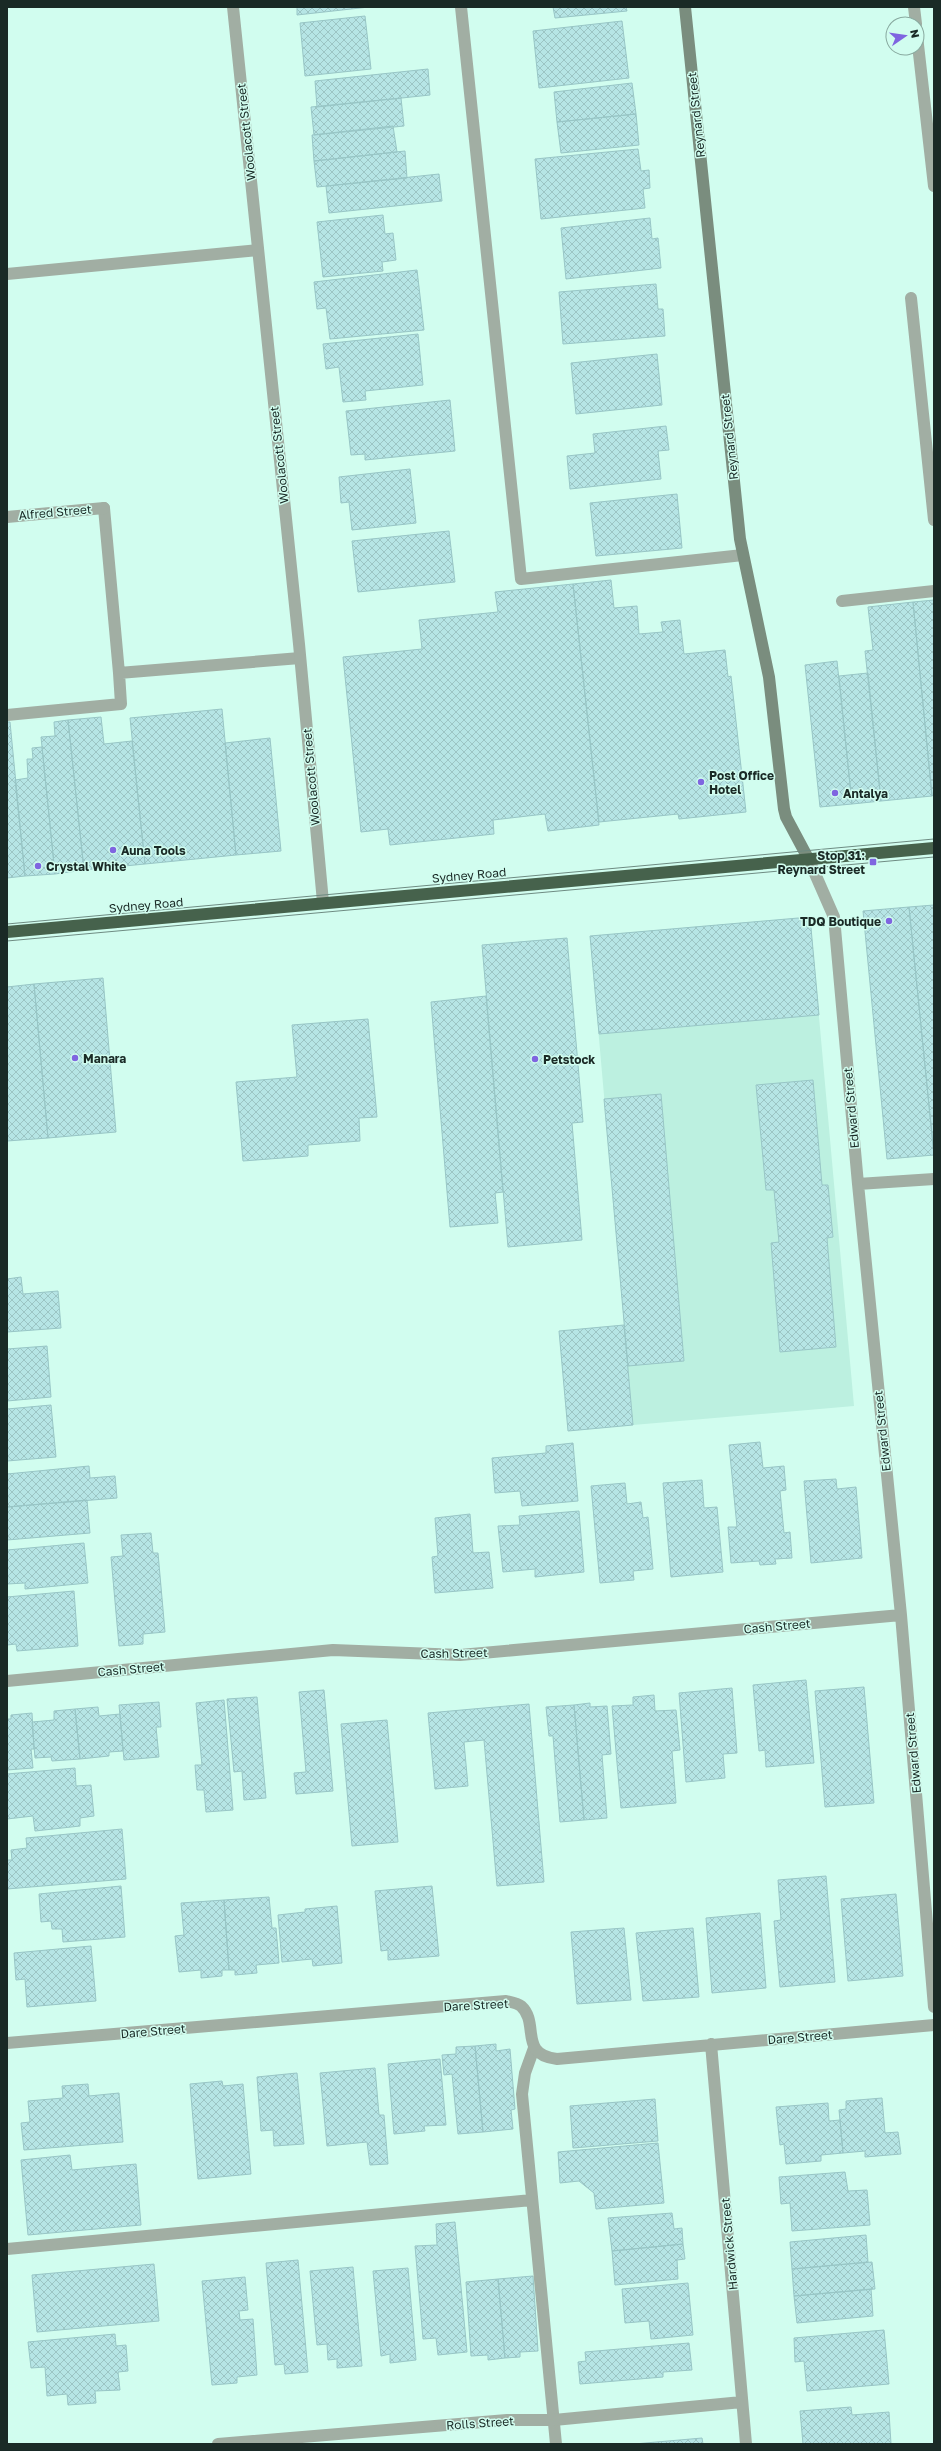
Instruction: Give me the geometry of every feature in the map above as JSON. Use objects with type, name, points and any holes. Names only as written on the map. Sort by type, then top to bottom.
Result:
[{"type":"highway","name":"Sydney Road","points":[[7,932],[323,902],[934,848]]},
{"type":"street","name":"Woolacott Street","points":[[233,7],[300,658],[323,902]]},
{"type":"street","points":[[461,7],[521,579],[743,555]]},
{"type":"street","name":"Reynard Street","points":[[685,7],[743,555],[769,677],[784,808],[786,817],[809,860]]},
{"type":"street","points":[[919,56],[934,186]]},
{"type":"street","points":[[7,274],[258,250]]},
{"type":"street","points":[[911,298],[934,520]]},
{"type":"street","name":"Alfred Street","points":[[7,517],[104,508],[118,673]]},
{"type":"street","points":[[842,601],[934,591]]},
{"type":"street","points":[[7,715],[121,704],[118,673],[300,658]]},
{"type":"street","name":"Edward Street","points":[[809,860],[834,917],[858,1184],[901,1614],[934,2007]]},
{"type":"street","points":[[858,1184],[934,1179]]},
{"type":"street","name":"Cash Street","points":[[7,1681],[333,1650],[460,1655],[901,1614]]},
{"type":"street","name":"Dare Street","points":[[7,2043],[506,2001],[521,2006],[525,2012],[534,2048],[547,2058],[557,2059],[934,2025]]},
{"type":"street","name":"Hardwick Street","points":[[711,2044],[746,2444]]},
{"type":"street","points":[[534,2048],[525,2073],[522,2094],[556,2444]]},
{"type":"street","points":[[7,2249],[532,2200]]},
{"type":"street","name":"Rolls Street","points":[[218,2444],[507,2420],[554,2420],[742,2402]]},
{"type":"shaded area","points":[[810,917],[854,1406],[633,1425],[590,936]]},
{"type":"building","points":[[297,7],[369,7],[297,15]]},
{"type":"building","points":[[553,7],[626,7],[627,11],[555,18]]},
{"type":"building","points":[[365,16],[371,69],[305,76],[300,23]]},
{"type":"building","points":[[622,21],[629,78],[539,88],[533,31]]},
{"type":"building","points":[[428,69],[430,95],[317,107],[315,81]]},
{"type":"building","points":[[632,83],[636,114],[557,122],[554,92]]},
{"type":"building","points":[[401,98],[404,126],[314,135],[311,107]]},
{"type":"building","points":[[636,114],[639,145],[561,153],[557,122]]},
{"type":"building","points":[[393,126],[397,152],[314,161],[312,135]]},
{"type":"building","points":[[638,149],[641,171],[649,170],[650,188],[643,189],[645,208],[541,219],[535,159]]},
{"type":"building","points":[[405,151],[407,178],[317,187],[314,161]]},
{"type":"building","points":[[439,174],[442,201],[329,213],[326,186]]},
{"type":"building","points":[[383,215],[385,234],[393,233],[396,260],[382,262],[383,271],[323,277],[317,222]]},
{"type":"building","points":[[650,218],[652,239],[658,238],[661,268],[566,279],[561,228]]},
{"type":"building","points":[[417,270],[424,330],[330,339],[326,308],[317,309],[314,282]]},
{"type":"building","points":[[656,284],[658,309],[663,309],[665,336],[563,344],[559,292]]},
{"type":"building","points":[[418,334],[423,385],[365,391],[366,400],[343,402],[339,367],[326,369],[323,344]]},
{"type":"building","points":[[657,354],[662,405],[576,414],[571,363]]},
{"type":"building","points":[[450,400],[455,451],[365,460],[365,454],[351,455],[346,411]]},
{"type":"building","points":[[666,426],[669,450],[658,451],[661,479],[570,489],[567,456],[595,453],[593,434]]},
{"type":"building","points":[[410,469],[416,523],[352,530],[349,502],[341,503],[339,477]]},
{"type":"building","points":[[677,494],[682,548],[596,556],[590,503]]},
{"type":"building","points":[[449,531],[455,582],[358,592],[352,541]]},
{"type":"building","points":[[611,580],[614,608],[637,606],[639,634],[663,632],[661,622],[680,620],[684,654],[725,650],[728,677],[731,676],[746,812],[679,819],[678,814],[599,822],[573,584]]},
{"type":"building","points":[[573,584],[599,825],[548,831],[545,814],[493,820],[494,834],[390,845],[388,829],[361,832],[343,657],[422,649],[419,620],[498,612],[495,592]]},
{"type":"building","points":[[934,600],[934,795],[932,796],[913,602]]},
{"type":"building","points":[[913,602],[932,796],[881,801],[865,651],[873,650],[868,607]]},
{"type":"building","points":[[837,661],[852,804],[820,807],[805,665]]},
{"type":"building","points":[[868,673],[881,801],[852,804],[839,676]]},
{"type":"building","points":[[222,709],[236,855],[145,864],[130,718]]},
{"type":"building","points":[[101,717],[104,744],[132,741],[145,864],[84,870],[68,720]]},
{"type":"building","points":[[68,720],[84,870],[55,874],[41,737],[55,736],[54,722]]},
{"type":"building","points":[[7,722],[10,722],[25,876],[7,878]]},
{"type":"building","points":[[270,738],[281,851],[236,855],[225,743]]},
{"type":"building","points":[[42,747],[55,874],[25,876],[15,780],[28,778],[27,759],[33,759],[32,748]]},
{"type":"building","points":[[934,905],[934,1155],[909,907]]},
{"type":"building","points":[[909,907],[934,1155],[887,1159],[863,911]]},
{"type":"building","points":[[810,917],[819,1015],[599,1034],[590,936]]},
{"type":"building","name":"Petstock","points":[[567,938],[583,1122],[572,1123],[582,1240],[508,1247],[482,945]]},
{"type":"building","name":"Manara","points":[[103,978],[116,1132],[48,1138],[34,984]]},
{"type":"building","points":[[34,984],[48,1138],[7,1141],[7,987]]},
{"type":"building","points":[[486,996],[503,1192],[495,1193],[498,1223],[450,1227],[431,1002]]},
{"type":"building","points":[[368,1019],[377,1117],[359,1118],[360,1141],[308,1145],[308,1156],[243,1161],[236,1082],[297,1077],[292,1025]]},
{"type":"building","points":[[813,1080],[822,1185],[828,1185],[833,1237],[827,1238],[836,1347],[780,1352],[771,1243],[779,1242],[774,1190],[766,1190],[756,1085]]},
{"type":"building","points":[[661,1094],[684,1361],[628,1366],[604,1099]]},
{"type":"building","points":[[21,1277],[23,1294],[58,1291],[61,1328],[7,1332],[7,1279]]},
{"type":"building","points":[[624,1325],[633,1425],[568,1431],[559,1331]]},
{"type":"building","points":[[47,1346],[51,1397],[7,1401],[7,1349]]},
{"type":"building","points":[[51,1405],[56,1457],[7,1461],[7,1409]]},
{"type":"building","points":[[760,1442],[763,1468],[784,1466],[786,1490],[780,1491],[784,1533],[790,1532],[792,1558],[775,1559],[776,1564],[760,1565],[759,1561],[731,1563],[728,1527],[737,1527],[729,1445]]},
{"type":"building","points":[[573,1443],[578,1501],[522,1506],[520,1491],[495,1493],[492,1458],[546,1453],[546,1446]]},
{"type":"building","points":[[89,1466],[90,1478],[115,1476],[117,1498],[7,1507],[7,1474]]},
{"type":"building","points":[[836,1479],[837,1489],[856,1487],[862,1558],[811,1563],[804,1481]]},
{"type":"building","points":[[702,1480],[704,1508],[717,1507],[723,1572],[671,1577],[663,1483]]},
{"type":"building","points":[[625,1483],[627,1504],[641,1502],[643,1518],[648,1517],[653,1569],[633,1571],[634,1580],[600,1583],[591,1486]]},
{"type":"building","points":[[87,1500],[90,1533],[7,1540],[7,1507]]},
{"type":"building","points":[[579,1511],[584,1572],[535,1577],[535,1569],[503,1572],[498,1526],[520,1525],[519,1516]]},
{"type":"building","points":[[470,1514],[473,1553],[489,1552],[493,1588],[435,1593],[432,1557],[438,1556],[435,1518]]},
{"type":"building","points":[[151,1533],[153,1553],[158,1553],[165,1632],[143,1634],[143,1644],[119,1646],[111,1557],[123,1556],[121,1535]]},
{"type":"building","points":[[84,1543],[88,1583],[25,1589],[25,1583],[7,1584],[7,1550]]},
{"type":"building","points":[[74,1591],[78,1646],[17,1651],[16,1644],[7,1645],[7,1597]]},
{"type":"building","points":[[806,1680],[814,1763],[766,1767],[765,1750],[759,1751],[753,1685]]},
{"type":"building","points":[[864,1687],[874,1803],[825,1807],[815,1691]]},
{"type":"building","points":[[732,1688],[737,1753],[723,1754],[725,1778],[686,1782],[679,1693]]},
{"type":"building","points":[[324,1690],[333,1791],[296,1794],[294,1773],[306,1772],[299,1692]]},
{"type":"building","points":[[654,1695],[655,1711],[676,1710],[680,1750],[672,1751],[676,1803],[621,1808],[612,1706],[633,1705],[633,1697]]},
{"type":"building","points":[[257,1697],[266,1798],[244,1800],[242,1771],[234,1772],[227,1699]]},
{"type":"building","points":[[224,1700],[233,1810],[206,1812],[204,1790],[197,1790],[195,1765],[202,1765],[196,1703]]},
{"type":"building","points":[[159,1702],[161,1727],[156,1727],[159,1757],[124,1760],[119,1705]]},
{"type":"building","points":[[590,1703],[590,1707],[607,1706],[611,1754],[602,1755],[607,1818],[584,1820],[574,1705]]},
{"type":"building","points":[[529,1704],[544,1882],[497,1886],[484,1740],[464,1742],[468,1786],[435,1789],[428,1713]]},
{"type":"building","points":[[574,1705],[584,1820],[560,1822],[553,1736],[549,1736],[546,1707]]},
{"type":"building","points":[[98,1707],[99,1716],[120,1714],[123,1751],[109,1752],[109,1756],[80,1759],[75,1709]]},
{"type":"building","points":[[75,1709],[80,1759],[52,1761],[51,1757],[35,1758],[32,1722],[54,1720],[54,1711]]},
{"type":"building","points":[[32,1713],[34,1749],[31,1749],[33,1768],[7,1770],[7,1719],[11,1719],[11,1715]]},
{"type":"building","points":[[387,1720],[398,1842],[352,1846],[341,1724]]},
{"type":"building","points":[[75,1768],[76,1786],[91,1785],[94,1816],[80,1818],[80,1826],[35,1831],[33,1816],[7,1819],[7,1774]]},
{"type":"building","points":[[122,1829],[126,1879],[7,1889],[7,1860],[12,1860],[11,1850],[27,1848],[26,1838]]},
{"type":"building","points":[[826,1876],[835,1982],[780,1987],[774,1921],[781,1920],[778,1880]]},
{"type":"building","points":[[121,1886],[125,1937],[63,1942],[62,1929],[52,1929],[51,1921],[41,1922],[39,1894]]},
{"type":"building","points":[[432,1886],[439,1956],[388,1960],[388,1950],[381,1951],[375,1891]]},
{"type":"building","points":[[896,1894],[903,1976],[848,1981],[841,1899]]},
{"type":"building","points":[[269,1897],[272,1928],[276,1928],[279,1963],[256,1965],[257,1973],[235,1975],[235,1970],[229,1970],[224,1900]]},
{"type":"building","points":[[224,1900],[229,1970],[222,1970],[222,1976],[201,1978],[201,1970],[179,1972],[175,1936],[184,1935],[181,1903]]},
{"type":"building","points":[[337,1906],[342,1963],[313,1966],[312,1959],[282,1962],[278,1915],[305,1912],[305,1909]]},
{"type":"building","points":[[760,1913],[766,1988],[712,1993],[706,1918]]},
{"type":"building","points":[[624,1928],[631,2000],[577,2004],[571,1932]]},
{"type":"building","points":[[693,1928],[699,1997],[643,2001],[636,1933]]},
{"type":"building","points":[[91,1946],[96,2001],[27,2007],[25,1979],[16,1980],[14,1953]]},
{"type":"building","points":[[496,2044],[496,2051],[510,2049],[515,2109],[511,2110],[513,2129],[483,2132],[475,2046]]},
{"type":"building","points":[[475,2046],[483,2132],[458,2134],[452,2074],[444,2075],[442,2055],[456,2054],[456,2047]]},
{"type":"building","points":[[440,2059],[446,2125],[424,2126],[425,2131],[394,2134],[388,2064]]},
{"type":"building","points":[[375,2068],[379,2115],[384,2115],[388,2164],[370,2165],[367,2142],[327,2146],[320,2073]]},
{"type":"building","points":[[297,2073],[304,2144],[274,2146],[273,2130],[261,2131],[257,2077]]},
{"type":"building","points":[[222,2081],[223,2086],[243,2084],[251,2174],[198,2179],[190,2084]]},
{"type":"building","points":[[88,2084],[89,2096],[119,2093],[123,2142],[24,2150],[21,2123],[30,2122],[28,2101],[63,2098],[62,2086]]},
{"type":"building","points":[[882,2098],[885,2133],[898,2132],[901,2154],[865,2157],[865,2151],[843,2153],[839,2110],[846,2109],[846,2101]]},
{"type":"building","points":[[655,2099],[658,2141],[573,2148],[570,2106]]},
{"type":"building","points":[[828,2103],[829,2121],[840,2120],[843,2153],[821,2155],[821,2161],[786,2164],[784,2144],[780,2145],[776,2107]]},
{"type":"building","points":[[658,2143],[664,2203],[596,2209],[594,2193],[579,2181],[560,2183],[558,2152]]},
{"type":"building","points":[[70,2155],[72,2170],[136,2164],[141,2225],[28,2235],[21,2160]]},
{"type":"building","points":[[845,2172],[848,2191],[867,2190],[870,2225],[792,2231],[790,2203],[781,2204],[779,2177]]},
{"type":"building","points":[[672,2213],[674,2229],[682,2228],[683,2244],[612,2251],[608,2218]]},
{"type":"building","points":[[455,2222],[467,2352],[438,2355],[436,2338],[423,2339],[415,2246],[437,2245],[436,2224]]},
{"type":"building","points":[[866,2235],[868,2262],[792,2269],[790,2242]]},
{"type":"building","points":[[683,2244],[685,2259],[677,2260],[678,2279],[615,2285],[612,2251]]},
{"type":"building","points":[[298,2260],[308,2372],[285,2374],[284,2364],[275,2365],[266,2263]]},
{"type":"building","points":[[872,2262],[875,2289],[794,2296],[792,2269]]},
{"type":"building","points":[[154,2264],[159,2321],[37,2332],[32,2275]]},
{"type":"building","points":[[353,2267],[362,2366],[337,2368],[337,2359],[328,2360],[327,2344],[317,2345],[310,2271]]},
{"type":"building","points":[[408,2268],[416,2360],[390,2363],[390,2354],[381,2356],[373,2271]]},
{"type":"building","points":[[533,2276],[538,2351],[520,2352],[520,2357],[505,2358],[498,2279]]},
{"type":"building","points":[[245,2277],[248,2310],[239,2311],[240,2320],[253,2319],[257,2375],[237,2377],[237,2383],[212,2385],[202,2281]]},
{"type":"building","points":[[498,2279],[505,2358],[488,2360],[488,2355],[471,2356],[466,2282]]},
{"type":"building","points":[[688,2283],[693,2335],[651,2339],[649,2321],[625,2323],[622,2289]]},
{"type":"building","points":[[871,2289],[873,2316],[797,2323],[794,2296]]},
{"type":"building","points":[[884,2330],[889,2384],[807,2391],[804,2361],[795,2362],[794,2338]]},
{"type":"building","points":[[115,2334],[116,2346],[126,2345],[128,2371],[118,2372],[120,2390],[95,2391],[96,2403],[68,2405],[67,2394],[47,2396],[45,2367],[31,2368],[28,2342]]},
{"type":"building","points":[[689,2343],[692,2370],[663,2372],[663,2377],[580,2384],[578,2362],[586,2361],[585,2352]]},
{"type":"building","points":[[851,2407],[852,2415],[889,2412],[891,2444],[803,2444],[800,2411]]},
{"type":"building","points":[[702,2438],[703,2444],[634,2444]]},
{"type":"tram line","points":[[7,924],[934,839]]},
{"type":"tram line","points":[[7,941],[934,857]]},
{"type":"place","name":"Post Office Hotel","points":[[701,782]]},
{"type":"place","name":"Antalya","points":[[835,793]]},
{"type":"place","name":"Auna Tools","points":[[113,850]]},
{"type":"place","name":"Stop 31: Reynard Street","points":[[873,862]]},
{"type":"place","name":"Crystal White","points":[[38,866]]},
{"type":"place","name":"TDQ Boutique","points":[[889,921]]},
{"type":"place","name":"Manara","points":[[75,1058]]},
{"type":"place","name":"Petstock","points":[[535,1059]]}]
